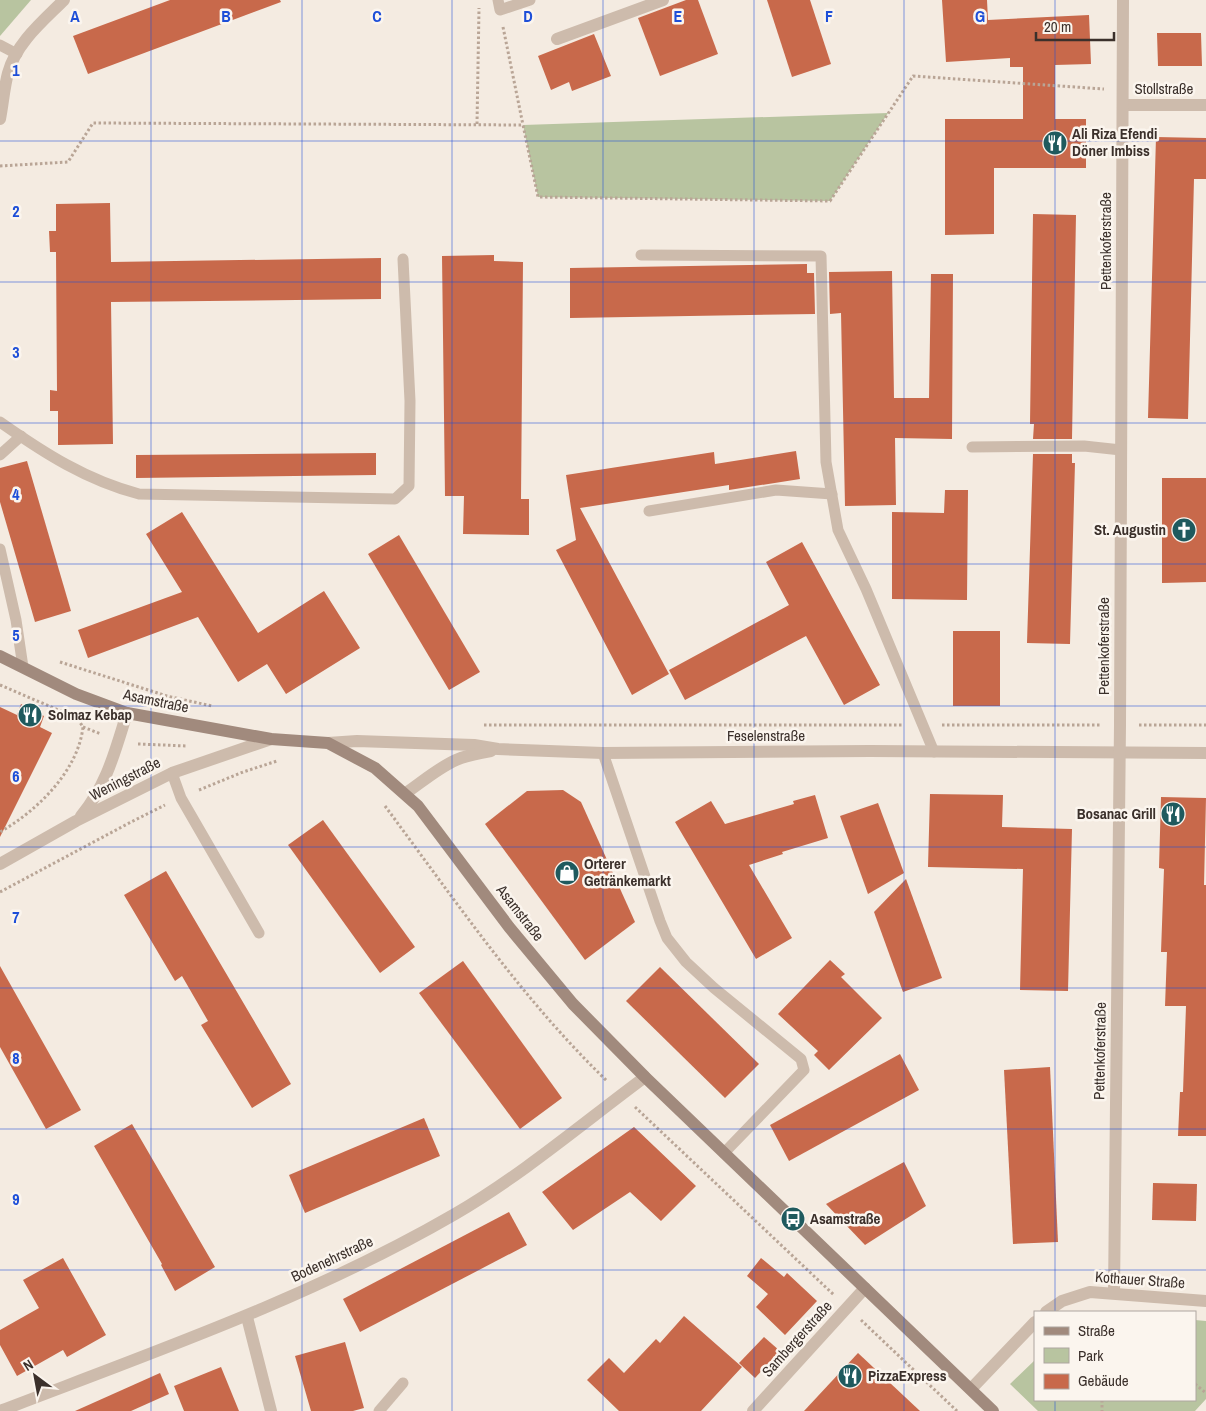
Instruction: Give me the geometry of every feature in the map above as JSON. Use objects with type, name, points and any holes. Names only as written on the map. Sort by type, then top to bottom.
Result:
[{"type":"street","points":[[0,119],[2,97],[8,72],[17,54],[29,36],[64,0]]},
{"type":"street","points":[[557,39],[663,0]]},
{"type":"street","name":"Pettenkoferstraße","points":[[1114,1293],[1120,752],[1123,0]]},
{"type":"street","name":"Stollstraße","points":[[1123,106],[1206,105]]},
{"type":"street","name":"Asamstraße","points":[[0,656],[76,694],[127,713],[271,739],[328,743],[375,768],[418,806],[509,927],[573,1004],[645,1077],[993,1411]]},
{"type":"street","points":[[76,822],[92,802],[105,780],[127,713]]},
{"type":"street","name":"Weningstraße","points":[[0,864],[76,822],[172,773],[271,739]]},
{"type":"street","name":"Feselenstraße","points":[[328,743],[357,741],[474,745],[498,749],[603,753],[1206,753]]},
{"type":"street","points":[[406,794],[440,769],[456,760],[498,749]]},
{"type":"street","name":"Bodenehrstraße","points":[[0,1411],[246,1316],[385,1252],[456,1213],[530,1164],[645,1077]]},
{"type":"street","name":"Sambergerstraße","points":[[753,1411],[865,1288]]},
{"type":"street","name":"Kothauer Straße","points":[[1047,1311],[1062,1301],[1090,1292],[1206,1301]]},
{"type":"street","points":[[246,1316],[271,1411]]},
{"type":"street","points":[[971,1390],[1034,1323]]},
{"type":"lane","points":[[499,5],[530,0]]},
{"type":"lane","points":[[0,46],[17,54]]},
{"type":"lane","points":[[641,255],[821,256],[826,462],[838,530],[866,589],[934,752]]},
{"type":"lane","points":[[0,422],[49,456],[79,472],[113,487],[139,494],[395,499],[409,486],[410,401],[403,259]]},
{"type":"lane","points":[[0,455],[21,436]]},
{"type":"lane","points":[[972,447],[1084,446],[1121,450]]},
{"type":"lane","points":[[648,511],[776,490],[832,494]]},
{"type":"lane","points":[[0,549],[16,620],[23,667]]},
{"type":"lane","points":[[603,753],[667,938],[678,954],[693,969],[801,1059],[804,1070],[724,1153]]},
{"type":"lane","points":[[172,773],[181,798],[259,932]]},
{"type":"lane","points":[[379,1411],[403,1383]]},
{"type":"path","points":[[477,125],[479,0]]},
{"type":"path","points":[[499,5],[538,197],[830,201],[913,76],[1122,90]]},
{"type":"path","points":[[0,166],[68,162],[93,123],[523,125]]},
{"type":"path","points":[[58,661],[167,696],[214,707]]},
{"type":"path","points":[[0,685],[77,718],[83,727],[82,739],[52,791],[22,818],[0,832]]},
{"type":"path","points":[[477,725],[1206,725]]},
{"type":"path","points":[[141,744],[195,746]]},
{"type":"path","points":[[0,892],[131,822],[181,798],[243,772],[275,761],[285,761]]},
{"type":"path","points":[[380,798],[475,928],[537,1005],[601,1074],[735,1203],[957,1411]]},
{"type":"path","points":[[1196,1385],[1206,1393]]},
{"type":"path","points":[[1102,1402],[1102,1411]]},
{"type":"green space","points":[[0,0],[31,0],[0,36]]},
{"type":"green space","points":[[888,113],[830,201],[538,197],[523,125]]},
{"type":"green space","points":[[1196,1320],[1206,1321],[1206,1399],[1195,1411],[1038,1411],[1010,1384],[1034,1361],[1034,1401],[1196,1401]]},
{"type":"building","points":[[170,0],[280,0],[281,2],[88,74],[73,36]]},
{"type":"building","points":[[686,0],[698,0],[718,54],[660,76],[638,18]]},
{"type":"building","points":[[767,0],[810,0],[831,64],[792,77]]},
{"type":"building","points":[[942,0],[987,0],[988,20],[1089,15],[1091,64],[1055,65],[1055,119],[1086,119],[1086,168],[994,168],[994,234],[945,235],[945,119],[1023,119],[1023,67],[1010,67],[1010,58],[946,62]]},
{"type":"building","points":[[1157,33],[1201,33],[1202,66],[1158,66]]},
{"type":"building","points":[[594,34],[611,76],[572,91],[569,82],[551,90],[538,56]]},
{"type":"building","points":[[1156,137],[1206,138],[1206,179],[1194,179],[1188,419],[1148,418]]},
{"type":"building","points":[[110,203],[111,262],[381,258],[381,299],[111,302],[113,444],[58,445],[58,411],[50,411],[50,390],[57,391],[56,252],[50,252],[49,231],[56,231],[56,204]]},
{"type":"building","points":[[1033,214],[1076,215],[1072,439],[1033,439],[1034,424],[1030,424]]},
{"type":"building","points":[[494,255],[494,261],[523,262],[521,499],[529,499],[529,535],[463,534],[464,496],[445,496],[442,256]]},
{"type":"building","points":[[807,264],[807,273],[814,273],[815,314],[570,318],[570,268]]},
{"type":"building","points":[[892,271],[894,398],[929,398],[931,274],[953,274],[952,439],[895,438],[896,505],[845,506],[841,313],[830,314],[829,272]]},
{"type":"building","points":[[796,451],[800,479],[729,490],[729,485],[580,508],[669,674],[632,695],[556,550],[576,540],[566,475],[714,452],[715,464]]},
{"type":"building","points":[[376,453],[376,475],[136,478],[136,455]]},
{"type":"building","points":[[1033,454],[1072,454],[1072,463],[1075,463],[1070,644],[1027,643]]},
{"type":"building","points":[[27,461],[71,611],[35,622],[0,502],[0,468]]},
{"type":"building","name":"St. Augustin","points":[[1162,478],[1206,478],[1206,582],[1162,583]]},
{"type":"building","points":[[945,490],[968,490],[967,600],[892,599],[892,512],[944,513]]},
{"type":"building","points":[[182,512],[258,633],[324,591],[360,648],[286,694],[267,664],[238,682],[198,617],[88,658],[78,630],[182,592],[146,534]]},
{"type":"building","points":[[399,535],[480,672],[449,690],[368,554]]},
{"type":"building","points":[[802,542],[880,685],[844,705],[806,636],[685,700],[669,670],[789,605],[766,562]]},
{"type":"building","points":[[953,631],[1000,631],[1000,706],[953,706]]},
{"type":"building","points":[[21,704],[44,716],[40,727],[52,733],[0,837],[0,707],[17,715]]},
{"type":"building","name":"Orterer Getränkemarkt","points":[[563,790],[581,802],[635,922],[585,960],[485,824],[527,791]]},
{"type":"building","points":[[930,794],[1003,795],[1002,827],[1072,829],[1068,991],[1020,990],[1023,869],[928,867]]},
{"type":"building","points":[[815,795],[828,838],[782,852],[783,854],[749,865],[792,938],[756,959],[675,822],[711,801],[725,824],[794,804],[793,801]]},
{"type":"building","points":[[1161,797],[1206,798],[1204,885],[1206,885],[1206,1136],[1178,1136],[1180,1092],[1183,1092],[1186,1006],[1165,1006],[1167,952],[1161,952],[1164,869],[1159,868]]},
{"type":"building","points":[[878,803],[904,873],[868,894],[840,816]]},
{"type":"building","points":[[323,820],[415,947],[380,973],[288,845]]},
{"type":"building","points":[[166,871],[291,1084],[252,1108],[201,1025],[208,1021],[182,976],[175,981],[124,895]]},
{"type":"building","points":[[906,879],[942,978],[903,992],[874,912]]},
{"type":"building","points":[[830,960],[845,974],[841,977],[882,1018],[829,1070],[814,1055],[818,1051],[778,1014]]},
{"type":"building","points":[[463,961],[562,1098],[520,1129],[419,993]]},
{"type":"building","points":[[0,966],[81,1110],[46,1129],[0,1047]]},
{"type":"building","points":[[660,967],[759,1064],[725,1098],[626,1001]]},
{"type":"building","points":[[900,1054],[919,1090],[789,1161],[770,1125]]},
{"type":"building","points":[[1050,1067],[1058,1242],[1013,1244],[1004,1070]]},
{"type":"building","points":[[424,1118],[440,1156],[305,1213],[289,1175]]},
{"type":"building","points":[[132,1124],[215,1267],[175,1291],[162,1264],[94,1146]]},
{"type":"building","points":[[634,1127],[696,1186],[661,1221],[630,1192],[573,1230],[542,1192]]},
{"type":"building","points":[[904,1162],[926,1206],[865,1245],[826,1204]]},
{"type":"building","points":[[1153,1183],[1197,1184],[1196,1221],[1152,1220]]},
{"type":"building","points":[[509,1212],[527,1245],[360,1332],[343,1299]]},
{"type":"building","points":[[63,1258],[106,1335],[67,1357],[63,1350],[17,1376],[0,1345],[0,1330],[39,1308],[23,1280]]},
{"type":"building","points":[[761,1258],[784,1277],[787,1273],[817,1301],[785,1335],[756,1307],[768,1294],[747,1276]]},
{"type":"building","points":[[684,1316],[742,1367],[701,1411],[619,1411],[587,1380],[609,1358],[624,1373],[656,1339],[660,1343]]},
{"type":"building","points":[[764,1337],[780,1351],[755,1378],[739,1363]]},
{"type":"building","points":[[345,1342],[364,1408],[353,1411],[311,1411],[295,1356]]},
{"type":"building","points":[[858,1353],[920,1411],[804,1411]]},
{"type":"building","points":[[221,1367],[239,1411],[184,1411],[174,1386]]},
{"type":"building","points":[[160,1373],[169,1394],[131,1411],[75,1411]]},
{"type":"place","name":"Ali Riza Efendi Döner Imbiss","points":[[1055,143]]},
{"type":"place","name":"St. Augustin","points":[[1184,530]]},
{"type":"place","name":"Solmaz Kebap","points":[[30,715]]},
{"type":"place","name":"Bosanac Grill","points":[[1173,814]]},
{"type":"place","name":"Orterer Getränkemarkt","points":[[567,873]]},
{"type":"place","name":"Asamstraße","points":[[793,1219]]},
{"type":"place","name":"PizzaExpress","points":[[850,1376]]}]
